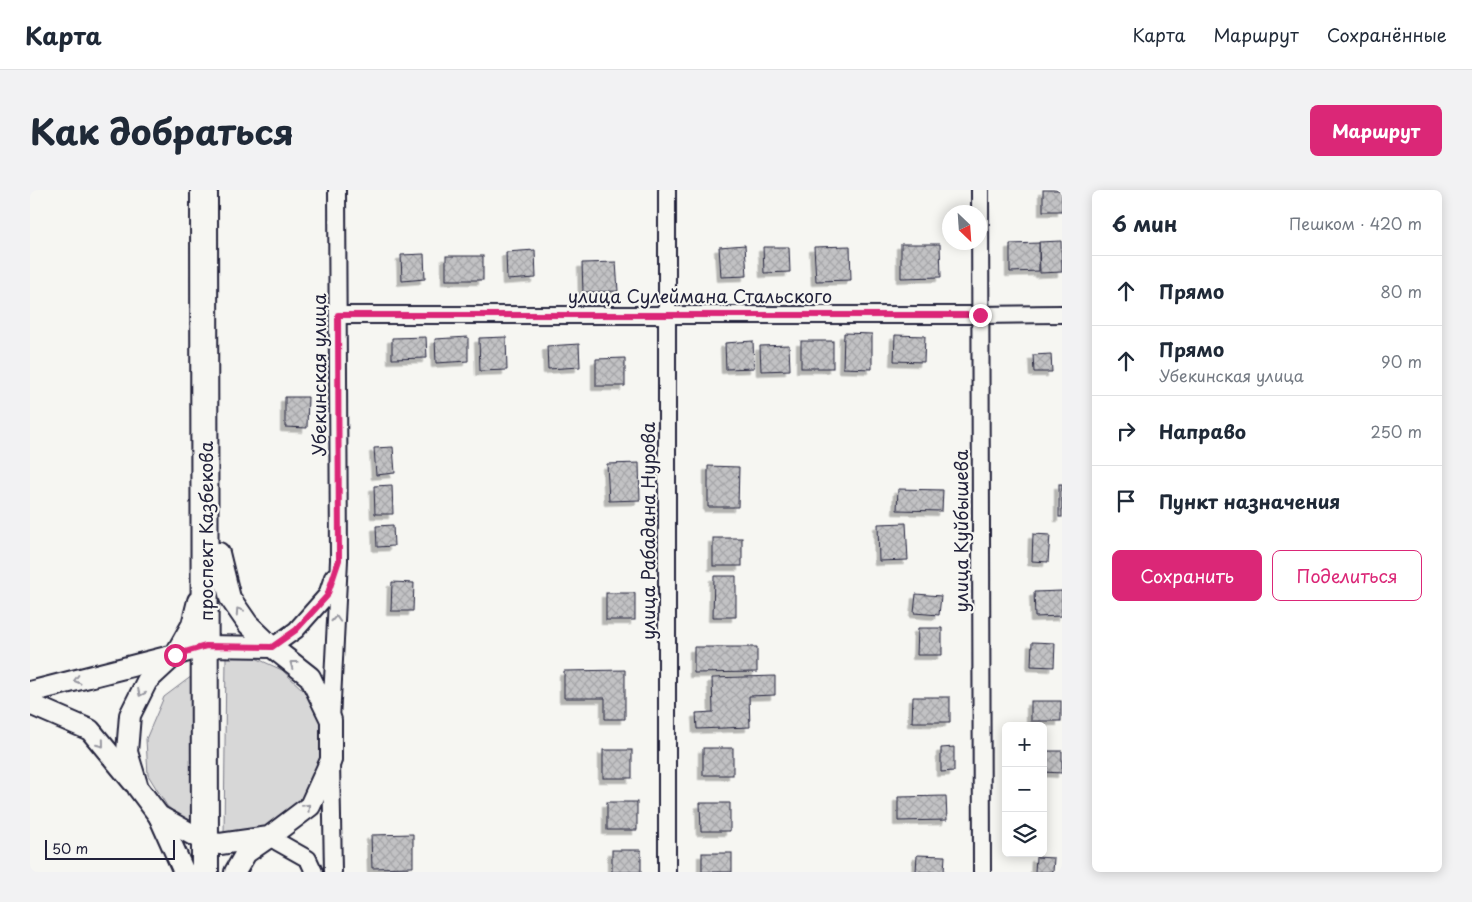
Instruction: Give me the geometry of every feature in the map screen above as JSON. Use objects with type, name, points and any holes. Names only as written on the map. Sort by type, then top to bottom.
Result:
[{"type":"highway","name":"проспект Казбекова","points":[[204,190],[213,646],[212,843],[205,872]]},
{"type":"highway","name":"проспект Казбекова","points":[[212,552],[221,190]]},
{"type":"highway","name":"проспект Казбекова","points":[[212,843],[221,872]]},
{"type":"street","name":"Убекинская улица","points":[[331,720],[339,560],[337,190]]},
{"type":"street","name":"улица Рабадана Нурова","points":[[667,190],[667,872]]},
{"type":"street","name":"улица Куйбышева","points":[[980,190],[982,872]]},
{"type":"street","name":"улица Сулеймана Стальского","points":[[338,315],[1062,314]]},
{"type":"street","points":[[212,552],[230,598],[248,624],[272,647],[310,677],[331,720],[333,872]]},
{"type":"street","points":[[138,788],[127,752],[130,715],[147,681],[175,655],[192,625],[212,552]]},
{"type":"street","points":[[30,692],[213,646],[272,647],[296,630],[327,596],[339,560]]},
{"type":"street","points":[[30,704],[90,730],[159,816],[184,872]]},
{"type":"street","points":[[234,872],[246,853],[310,806],[332,760]]},
{"type":"street","points":[[159,816],[212,843],[269,837],[308,859],[314,872]]},
{"type":"shaded area","points":[[249,655],[282,670],[304,691],[318,714],[324,738],[320,776],[298,809],[271,827],[224,835],[226,657]]},
{"type":"shaded area","points":[[192,676],[195,830],[167,806],[148,775],[146,739],[164,697]]},
{"type":"building","points":[[1043,190],[1062,190],[1062,211],[1043,211]]},
{"type":"building","points":[[1061,241],[1062,272],[1040,273],[1039,242]]},
{"type":"building","points":[[1039,243],[1039,271],[1010,272],[1010,244]]},
{"type":"building","points":[[901,244],[940,244],[941,277],[901,278]]},
{"type":"building","points":[[745,245],[747,276],[721,277],[719,247]]},
{"type":"building","points":[[850,246],[851,280],[816,281],[814,247]]},
{"type":"building","points":[[763,247],[789,247],[790,272],[764,273]]},
{"type":"building","points":[[535,250],[536,278],[507,280],[506,252]]},
{"type":"building","points":[[424,254],[425,279],[402,281],[401,255]]},
{"type":"building","points":[[446,256],[483,256],[483,280],[446,280]]},
{"type":"building","points":[[616,262],[618,291],[583,292],[582,263]]},
{"type":"building","points":[[844,333],[872,334],[872,369],[843,368]]},
{"type":"building","points":[[895,335],[925,336],[924,362],[894,361]]},
{"type":"building","points":[[426,337],[427,358],[392,359],[392,338]]},
{"type":"building","points":[[468,337],[468,361],[436,363],[435,339]]},
{"type":"building","points":[[506,337],[507,370],[480,371],[479,338]]},
{"type":"building","points":[[753,341],[754,368],[726,369],[725,343]]},
{"type":"building","points":[[801,341],[833,341],[833,368],[801,368]]},
{"type":"building","points":[[579,344],[580,367],[548,369],[547,346]]},
{"type":"building","points":[[789,345],[790,370],[761,371],[760,346]]},
{"type":"building","points":[[1051,354],[1052,372],[1034,372],[1033,355]]},
{"type":"building","points":[[625,358],[625,386],[596,386],[596,359]]},
{"type":"building","points":[[285,397],[308,397],[307,428],[285,427]]},
{"type":"building","points":[[393,447],[395,473],[376,475],[374,448]]},
{"type":"building","points":[[639,463],[640,500],[609,501],[607,464]]},
{"type":"building","points":[[708,466],[739,467],[738,507],[708,507]]},
{"type":"building","points":[[1059,484],[1062,484],[1062,517],[1059,517]]},
{"type":"building","points":[[392,485],[393,514],[375,514],[374,486]]},
{"type":"building","points":[[898,489],[943,490],[942,511],[897,510]]},
{"type":"building","points":[[906,523],[908,560],[879,561],[878,524]]},
{"type":"building","points":[[393,525],[394,546],[377,547],[376,526]]},
{"type":"building","points":[[1033,534],[1050,535],[1048,562],[1032,561]]},
{"type":"building","points":[[713,538],[742,538],[742,566],[713,566]]},
{"type":"building","points":[[714,576],[736,576],[736,617],[713,617]]},
{"type":"building","points":[[392,582],[414,583],[413,611],[391,611]]},
{"type":"building","points":[[1062,591],[1062,616],[1035,617],[1034,592]]},
{"type":"building","points":[[606,593],[635,593],[635,620],[606,620]]},
{"type":"building","points":[[916,594],[941,596],[939,615],[914,613]]},
{"type":"building","points":[[918,628],[942,628],[942,655],[917,655]]},
{"type":"building","points":[[1032,642],[1055,643],[1054,667],[1031,666]]},
{"type":"building","points":[[694,647],[757,647],[757,672],[694,673]]},
{"type":"building","points":[[625,670],[625,719],[605,719],[605,698],[564,698],[564,671]]},
{"type":"building","points":[[775,676],[775,695],[749,696],[750,727],[697,729],[696,713],[713,712],[712,678]]},
{"type":"building","points":[[913,697],[950,697],[950,722],[912,722]]},
{"type":"building","points":[[1031,701],[1061,701],[1061,721],[1031,721]]},
{"type":"building","points":[[954,747],[954,771],[941,772],[941,748]]},
{"type":"building","points":[[703,748],[733,748],[733,775],[703,775]]},
{"type":"building","points":[[603,750],[632,750],[632,778],[603,778]]},
{"type":"building","points":[[1047,751],[1062,751],[1062,773],[1047,772]]},
{"type":"building","points":[[946,796],[947,820],[898,821],[898,797]]},
{"type":"building","points":[[607,802],[637,802],[637,830],[607,830]]},
{"type":"building","points":[[700,803],[730,803],[730,831],[701,831]]},
{"type":"building","points":[[413,834],[413,867],[372,868],[371,835]]},
{"type":"building","points":[[612,850],[641,850],[641,872],[612,872]]},
{"type":"building","points":[[702,853],[732,853],[732,872],[702,872]]},
{"type":"building","points":[[917,855],[945,856],[944,872],[916,872]]},
{"type":"building","points":[[1036,857],[1054,858],[1053,872],[1035,872]]},
{"type":"route","points":[[175,655],[206,646],[272,647],[296,630],[327,596],[339,560],[338,315],[980,315]]}]
